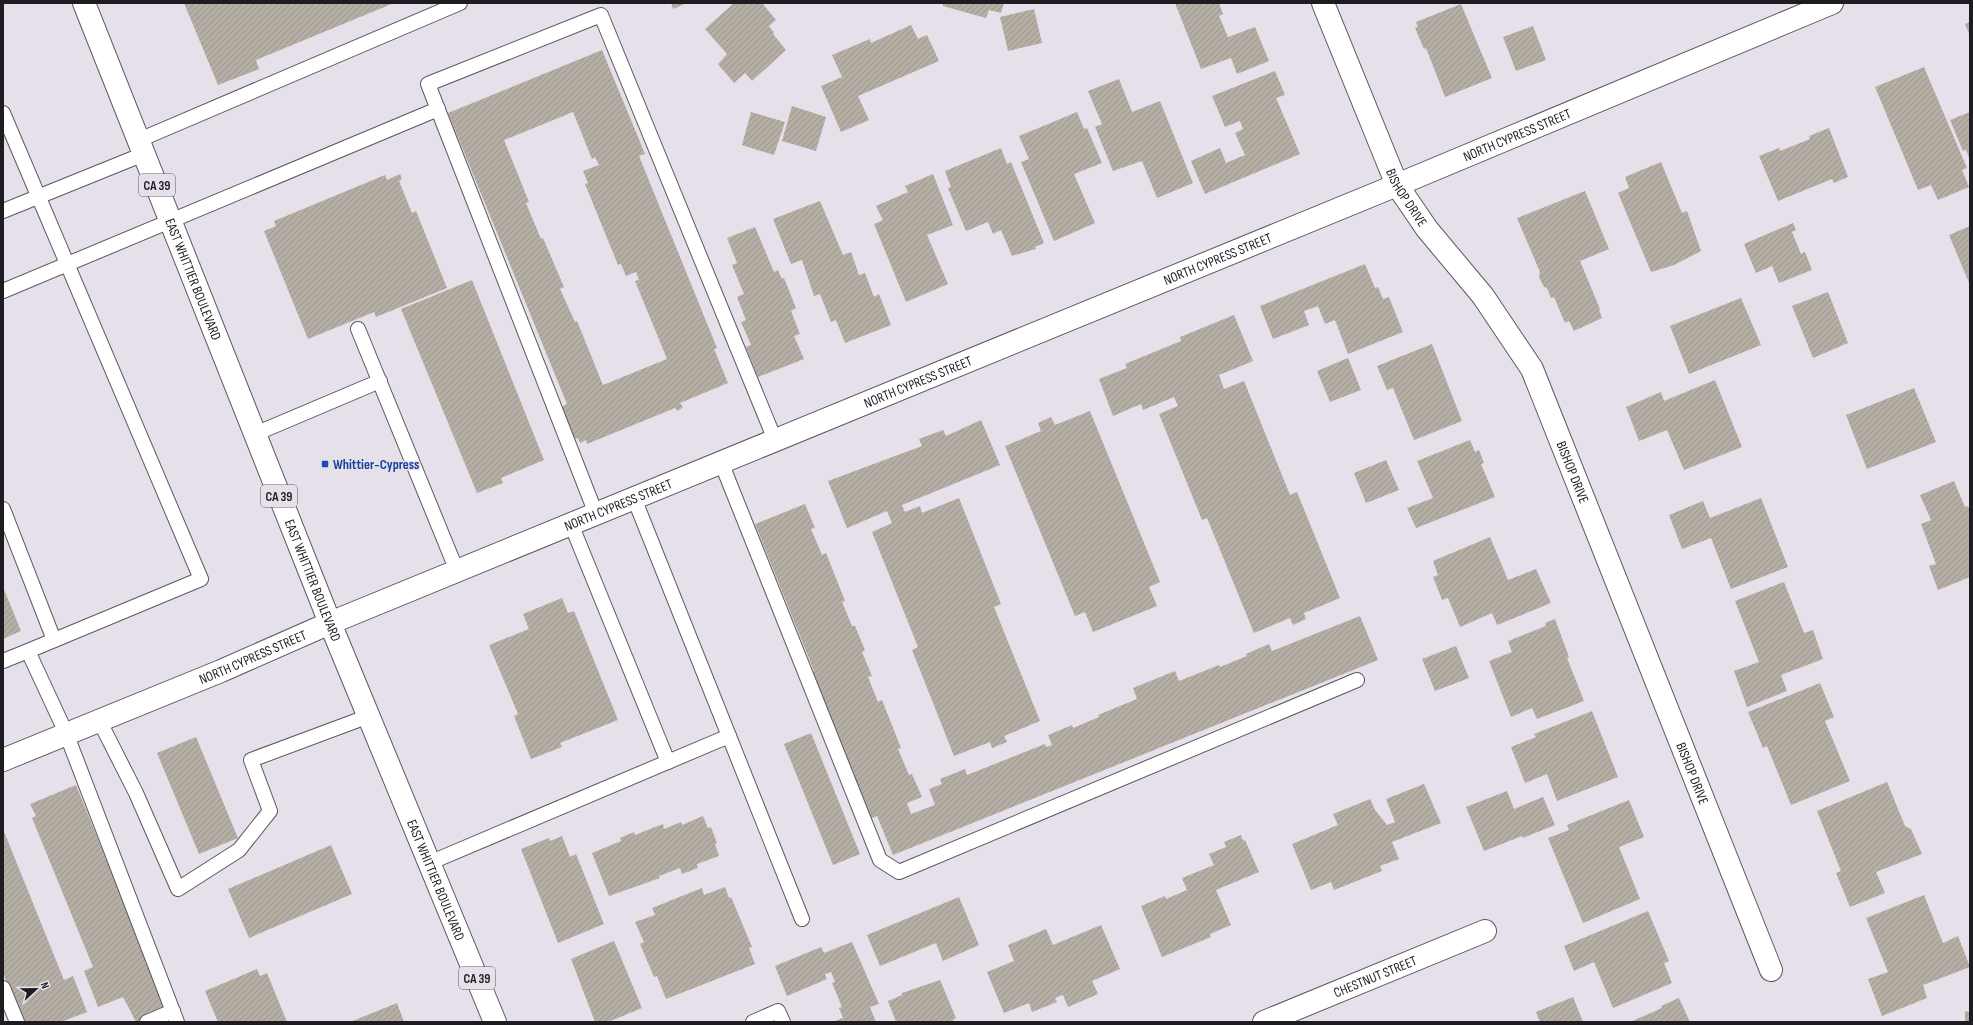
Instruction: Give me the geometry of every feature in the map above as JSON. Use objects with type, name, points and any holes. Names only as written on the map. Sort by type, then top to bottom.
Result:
[{"type":"street","name":"EAST WHITTIER BOULEVARD","points":[[84,3],[330,623],[495,1022]]},
{"type":"street","name":"BISHOP DRIVE","points":[[1323,3],[1397,185],[1427,228],[1483,296],[1532,369],[1771,970]]},
{"type":"street","name":"NORTH CYPRESS STREET","points":[[3,760],[221,671],[330,623],[1397,185],[1832,3]]},
{"type":"street","name":"CHESTNUT STREET","points":[[1264,1022],[1485,932]]},
{"type":"lane","points":[[3,211],[460,3]]},
{"type":"lane","points":[[596,514],[428,84],[602,15],[775,440]]},
{"type":"lane","points":[[3,291],[438,109]]},
{"type":"lane","points":[[3,113],[201,579],[3,661]]},
{"type":"lane","points":[[358,329],[457,571]]},
{"type":"lane","points":[[255,434],[380,381]]},
{"type":"lane","points":[[721,462],[880,860],[899,872],[1357,680]]},
{"type":"lane","points":[[634,498],[802,918]]},
{"type":"lane","points":[[3,509],[54,640]]},
{"type":"lane","points":[[571,524],[668,762]]},
{"type":"lane","points":[[28,651],[66,734],[175,1016],[147,1022]]},
{"type":"lane","points":[[99,720],[136,793],[178,889],[239,850],[270,811],[251,760],[369,716]]},
{"type":"lane","points":[[429,862],[729,736]]},
{"type":"lane","points":[[3,988],[17,1022]]},
{"type":"lane","points":[[753,1022],[778,1011],[782,1022]]},
{"type":"building","points":[[184,3],[394,3],[256,60],[259,69],[218,85]]},
{"type":"building","points":[[671,3],[687,3],[673,9]]},
{"type":"building","points":[[734,3],[762,3],[776,20],[769,26],[774,33],[773,34],[786,50],[752,81],[745,73],[734,83],[718,64],[727,54],[705,29]]},
{"type":"building","points":[[943,3],[1004,3],[1001,13],[989,10],[986,18],[943,6]]},
{"type":"building","points":[[1175,3],[1219,3],[1223,14],[1219,16],[1228,37],[1255,27],[1269,61],[1237,74],[1231,58],[1201,69]]},
{"type":"building","points":[[1461,4],[1492,78],[1445,97],[1426,48],[1424,49],[1415,28],[1418,27],[1416,22]]},
{"type":"building","points":[[1034,9],[1042,43],[1008,51],[1000,17]]},
{"type":"building","points":[[1970,22],[1970,36],[1965,24]]},
{"type":"building","points":[[911,25],[918,39],[927,35],[939,61],[858,96],[869,120],[841,132],[821,86],[842,77],[832,55],[870,39],[871,43]]},
{"type":"building","points":[[1533,26],[1546,60],[1516,71],[1503,37]]},
{"type":"building","points":[[602,50],[645,154],[639,156],[717,348],[714,349],[728,383],[680,403],[683,407],[678,411],[675,408],[587,444],[586,440],[580,443],[578,438],[574,439],[561,407],[567,404],[448,113]],"holes":[[[573,112],[592,159],[595,157],[599,165],[583,171],[588,183],[585,184],[618,265],[621,264],[626,276],[636,272],[639,280],[635,281],[667,359],[603,385],[577,321],[575,322],[560,289],[564,287],[526,203],[529,202],[504,140]]]},
{"type":"building","points":[[1924,67],[1967,168],[1962,170],[1969,187],[1938,200],[1931,185],[1918,190],[1875,87]]},
{"type":"building","points":[[1275,71],[1285,95],[1276,98],[1300,154],[1205,194],[1191,161],[1220,148],[1226,163],[1245,155],[1235,133],[1243,129],[1240,121],[1225,127],[1212,96]]},
{"type":"building","points":[[1119,79],[1132,112],[1160,101],[1193,183],[1157,198],[1142,161],[1113,171],[1095,127],[1102,124],[1088,91]]},
{"type":"building","points":[[792,106],[826,117],[816,151],[782,141]]},
{"type":"building","points":[[751,112],[785,122],[774,155],[742,145]]},
{"type":"building","points":[[1077,112],[1084,129],[1087,128],[1102,163],[1074,174],[1095,223],[1054,241],[1021,162],[1029,159],[1019,136]]},
{"type":"building","points":[[1970,112],[1970,160],[1966,150],[1963,151],[1950,120]]},
{"type":"building","points":[[1829,128],[1848,177],[1834,183],[1832,179],[1778,201],[1759,156],[1779,148],[1780,151],[1810,139],[1809,136]]},
{"type":"building","points":[[1001,148],[1007,164],[1011,162],[1044,243],[1035,247],[1036,249],[1012,256],[1001,230],[993,234],[988,222],[966,231],[948,188],[951,187],[945,171]]},
{"type":"building","points":[[1661,162],[1682,213],[1687,211],[1701,251],[1674,265],[1651,272],[1618,193],[1629,188],[1625,177]]},
{"type":"building","points":[[400,174],[402,179],[399,181],[412,213],[416,211],[447,288],[376,317],[374,312],[308,339],[264,231],[276,226],[274,221],[385,175],[387,180]]},
{"type":"building","points":[[933,174],[953,225],[927,235],[948,284],[906,302],[874,224],[883,220],[876,206],[908,192],[905,186]]},
{"type":"building","points":[[1585,191],[1609,249],[1580,261],[1600,309],[1602,318],[1574,331],[1569,321],[1565,323],[1554,297],[1551,298],[1547,288],[1544,287],[1539,277],[1540,272],[1517,218]]},
{"type":"building","points":[[820,201],[843,255],[851,252],[859,275],[865,273],[874,297],[879,294],[891,325],[845,343],[836,320],[831,322],[820,294],[814,296],[802,260],[791,264],[773,219]]},
{"type":"building","points":[[1793,223],[1796,230],[1792,232],[1801,254],[1805,252],[1812,270],[1779,283],[1772,266],[1756,273],[1744,244]]},
{"type":"building","points":[[1970,226],[1970,285],[1949,235]]},
{"type":"building","points":[[755,227],[774,272],[778,270],[782,279],[784,278],[796,308],[791,311],[800,334],[794,336],[804,359],[758,377],[746,347],[751,345],[741,322],[746,320],[737,297],[744,294],[732,265],[737,263],[727,238]]},
{"type":"building","points":[[1365,264],[1375,288],[1378,287],[1383,299],[1389,297],[1403,332],[1348,354],[1335,320],[1325,324],[1318,306],[1304,311],[1309,325],[1273,339],[1260,306]]},
{"type":"building","points":[[472,280],[544,460],[501,478],[503,483],[477,493],[401,309]]},
{"type":"building","points":[[1828,292],[1848,343],[1813,358],[1792,306]]},
{"type":"building","points":[[1741,298],[1761,345],[1689,374],[1670,326]]},
{"type":"building","points":[[1234,315],[1253,361],[1219,375],[1224,389],[1244,381],[1290,495],[1297,492],[1340,598],[1304,613],[1306,619],[1293,625],[1290,618],[1254,633],[1207,518],[1202,520],[1159,414],[1178,406],[1174,397],[1143,410],[1141,404],[1113,416],[1099,379],[1127,368],[1125,364],[1181,341],[1180,337]]},
{"type":"building","points":[[1432,344],[1462,421],[1414,440],[1393,388],[1387,390],[1377,366]]},
{"type":"building","points":[[1348,358],[1361,390],[1330,402],[1317,371]]},
{"type":"building","points":[[1715,380],[1742,447],[1684,470],[1667,430],[1639,441],[1626,407],[1661,392],[1664,401]]},
{"type":"building","points":[[1914,388],[1936,442],[1867,469],[1846,415]]},
{"type":"building","points":[[1090,411],[1160,582],[1149,587],[1157,606],[1093,632],[1085,612],[1075,616],[1005,446],[1041,431],[1038,423],[1051,417],[1055,425]]},
{"type":"building","points":[[981,420],[1000,465],[902,505],[905,512],[920,506],[922,513],[959,498],[1001,604],[994,607],[1040,721],[1004,736],[1007,742],[992,748],[990,742],[954,756],[912,650],[918,647],[872,532],[892,523],[887,511],[847,528],[828,481],[922,446],[919,439],[943,430],[946,436]]},
{"type":"building","points":[[1470,440],[1475,452],[1479,450],[1484,463],[1481,464],[1495,497],[1416,528],[1407,508],[1433,498],[1417,461]]},
{"type":"building","points":[[1386,460],[1399,490],[1366,503],[1354,473]]},
{"type":"building","points":[[1954,481],[1965,507],[1968,506],[1970,511],[1970,577],[1938,590],[1929,566],[1936,564],[1921,524],[1931,520],[1920,495]]},
{"type":"building","points":[[1761,498],[1788,567],[1731,589],[1711,538],[1682,549],[1669,515],[1703,501],[1710,518]]},
{"type":"building","points":[[805,504],[815,528],[811,529],[822,555],[826,553],[845,601],[842,602],[852,626],[855,626],[865,650],[862,652],[872,676],[868,677],[878,702],[882,700],[901,748],[898,749],[909,775],[912,774],[922,797],[907,803],[911,814],[935,805],[929,789],[942,784],[940,779],[965,769],[967,775],[1045,744],[1046,747],[1052,745],[1048,735],[1072,725],[1073,728],[1099,717],[1098,715],[1137,699],[1133,688],[1175,671],[1179,681],[1219,665],[1220,667],[1247,656],[1246,654],[1269,644],[1272,651],[1360,616],[1378,660],[893,855],[877,816],[870,819],[811,672],[814,671],[755,524]]},
{"type":"building","points":[[1490,537],[1508,580],[1536,569],[1551,603],[1497,625],[1492,613],[1460,627],[1448,598],[1442,600],[1433,577],[1438,575],[1433,561]]},
{"type":"building","points":[[1784,582],[1804,633],[1813,630],[1823,659],[1781,675],[1787,691],[1747,707],[1734,671],[1759,662],[1735,601]]},
{"type":"building","points":[[3,587],[21,631],[3,639]]},
{"type":"building","points":[[562,598],[568,613],[574,611],[618,720],[560,743],[562,747],[531,759],[514,716],[518,714],[489,645],[529,629],[523,614]]},
{"type":"building","points":[[1555,619],[1569,657],[1567,658],[1584,701],[1537,719],[1532,708],[1511,717],[1489,661],[1512,652],[1508,641],[1546,626],[1545,623]]},
{"type":"building","points":[[1456,646],[1469,678],[1435,691],[1422,659]]},
{"type":"building","points":[[1820,683],[1834,717],[1825,721],[1850,781],[1791,805],[1767,746],[1763,748],[1748,712]]},
{"type":"building","points":[[1592,711],[1618,777],[1557,801],[1547,774],[1525,783],[1511,747],[1536,737],[1534,734]]},
{"type":"building","points":[[811,733],[860,854],[833,865],[784,744]]},
{"type":"building","points":[[196,737],[238,838],[199,854],[157,753]]},
{"type":"building","points":[[1887,782],[1905,826],[1911,829],[1922,854],[1876,872],[1885,893],[1850,907],[1836,873],[1841,871],[1817,811]]},
{"type":"building","points":[[1424,784],[1441,823],[1392,842],[1399,859],[1380,866],[1382,871],[1334,890],[1331,882],[1311,890],[1292,844],[1338,825],[1333,814],[1370,799],[1375,810],[1387,825],[1395,822],[1386,799]]},
{"type":"building","points":[[76,785],[167,1009],[136,1022],[123,997],[98,1007],[84,971],[93,967],[32,818],[36,816],[30,804]]},
{"type":"building","points":[[1507,791],[1514,809],[1543,797],[1555,825],[1523,838],[1522,836],[1484,851],[1466,807]]},
{"type":"building","points":[[1629,800],[1644,837],[1619,847],[1640,899],[1583,923],[1548,838],[1569,830],[1567,825]]},
{"type":"building","points":[[703,816],[708,828],[711,827],[717,843],[715,844],[719,856],[697,864],[698,868],[682,874],[680,868],[659,876],[660,878],[609,896],[592,853],[621,841],[620,838],[634,832],[635,835],[663,824],[664,829],[681,822],[682,825]]},
{"type":"building","points":[[3,829],[64,980],[73,976],[87,1012],[61,1022],[23,1022],[3,973]]},
{"type":"building","points":[[1241,835],[1243,841],[1245,840],[1259,872],[1216,890],[1231,925],[1210,934],[1211,937],[1162,957],[1141,906],[1165,896],[1166,899],[1187,890],[1182,878],[1214,865],[1209,854],[1226,847],[1224,842]]},
{"type":"building","points":[[562,836],[570,857],[576,854],[604,924],[558,943],[521,849],[549,838],[550,841]]},
{"type":"building","points":[[331,845],[352,894],[249,938],[228,889]]},
{"type":"building","points":[[725,887],[729,898],[731,897],[752,947],[749,948],[755,964],[666,999],[657,976],[654,977],[640,944],[644,942],[635,922],[655,915],[652,908],[702,888],[704,895]]},
{"type":"building","points":[[1924,895],[1943,943],[1958,936],[1970,967],[1923,985],[1927,998],[1882,1016],[1868,979],[1888,972],[1866,918]]},
{"type":"building","points":[[959,897],[979,945],[943,961],[936,943],[880,966],[867,935]]},
{"type":"building","points":[[1648,911],[1669,961],[1664,963],[1672,983],[1613,1008],[1594,962],[1574,971],[1564,946]]},
{"type":"building","points":[[1101,925],[1120,969],[1092,981],[1098,994],[1068,1007],[1063,995],[1055,998],[1057,1002],[1032,1012],[1029,1003],[1004,1013],[987,972],[1014,961],[1008,945],[1046,929],[1053,945]]},
{"type":"building","points":[[614,941],[642,1008],[608,1022],[595,1022],[571,959]]},
{"type":"building","points":[[852,942],[879,1004],[870,1007],[876,1022],[832,1022],[843,1018],[839,1008],[842,1007],[832,983],[835,982],[831,972],[825,974],[827,979],[787,996],[775,966],[821,947],[824,953]]},
{"type":"building","points":[[257,969],[260,976],[267,973],[287,1022],[218,1022],[205,991]]},
{"type":"building","points":[[940,980],[956,1018],[953,1022],[896,1022],[888,1001],[902,995],[902,993]]},
{"type":"building","points":[[1573,997],[1583,1022],[1540,1022],[1536,1012]]},
{"type":"building","points":[[1679,998],[1690,1022],[1630,1022],[1662,1008],[1661,1006]]},
{"type":"building","points":[[397,1003],[404,1022],[350,1022]]},
{"type":"building","points":[[1965,1011],[1970,1012],[1970,1022],[1965,1022]]},
{"type":"place","name":"Whittier-Cypress","points":[[325,464]]}]
